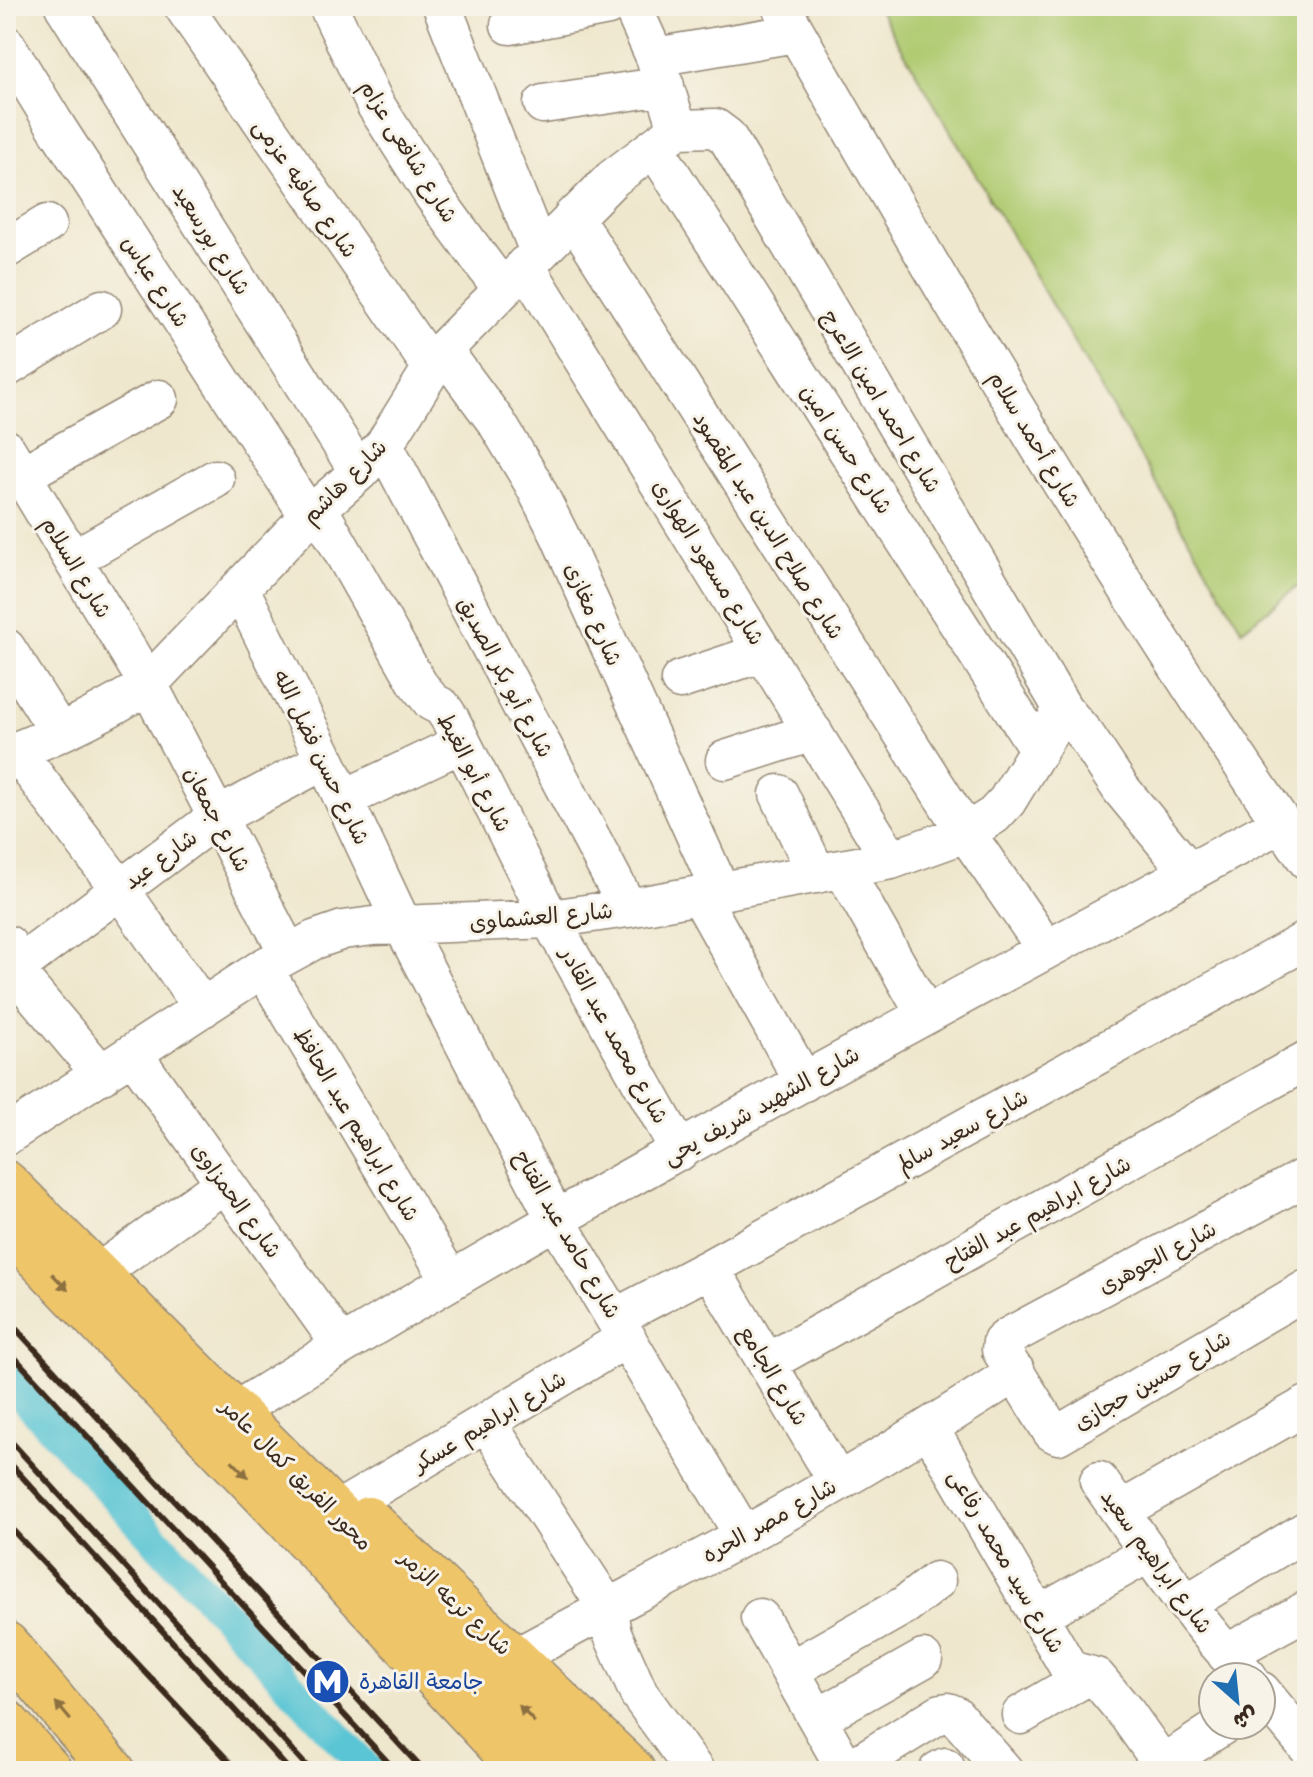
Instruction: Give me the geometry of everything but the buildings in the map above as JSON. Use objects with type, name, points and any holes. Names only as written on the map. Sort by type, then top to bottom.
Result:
[{"type":"main road","name":"شارع ترعه الزمر","points":[[6,1163],[350,1503],[633,1771]]},
{"type":"main road","name":"محور الفريق كمال عامر","points":[[6,1183],[339,1516],[581,1771]]},
{"type":"main road","name":"محور الفريق كمال عامر","points":[[6,1225],[523,1771]]},
{"type":"main road","points":[[6,1644],[113,1771]]},
{"type":"main road","points":[[6,1722],[50,1771]]},
{"type":"street","name":"شارع بورسعيد","points":[[64,6],[371,459]]},
{"type":"street","name":"شارع صافيه عزمى","points":[[183,6],[209,47],[437,359]]},
{"type":"street","name":"شارع شافعى عزام","points":[[328,6],[375,104],[433,195],[522,269]]},
{"type":"street","points":[[442,6],[522,269]]},
{"type":"street","points":[[510,25],[608,6]]},
{"type":"street","name":"شارع حسن امين","points":[[632,6],[660,71],[666,138],[1039,750]]},
{"type":"street","points":[[543,104],[660,71],[788,20]]},
{"type":"street","name":"شارع أحمد سلام","points":[[788,20],[952,303],[1099,544],[1307,860]]},
{"type":"street","name":"شارع عباس","points":[[6,45],[65,140],[313,512]]},
{"type":"street","name":"شارع احمد امين الاعرج","points":[[666,138],[715,128],[727,137],[1063,709],[1086,736],[1121,789],[1190,873]]},
{"type":"street","name":"شارع هاشم","points":[[11,753],[119,704],[148,684],[313,512],[371,459],[437,359],[522,269],[612,179],[666,138]]},
{"type":"street","name":"شارع صلاح الدين عبد المقصود","points":[[573,216],[966,833],[1046,949]]},
{"type":"street","points":[[6,249],[47,224]]},
{"type":"street","name":"شارع مسعود الهوارى","points":[[522,269],[764,652],[891,860]]},
{"type":"street","points":[[6,368],[102,309]]},
{"type":"street","name":"شارع مغازى","points":[[437,359],[497,423],[559,534],[710,894],[804,1082]]},
{"type":"street","points":[[14,462],[159,399]]},
{"type":"street","name":"شارع أبو بكر الصديق","points":[[371,459],[628,908]]},
{"type":"street","name":"شارع السلام","points":[[14,462],[148,684]]},
{"type":"street","points":[[73,559],[215,479]]},
{"type":"street","name":"شارع أبو الغيط","points":[[313,512],[418,684],[432,702],[442,707],[550,919]]},
{"type":"street","name":"شارع حسن فضل الله","points":[[240,589],[403,926]]},
{"type":"street","points":[[6,648],[59,732]]},
{"type":"street","points":[[680,680],[764,652]]},
{"type":"street","name":"شارع جمعان","points":[[148,684],[217,817],[276,961]]},
{"type":"street","name":"شارع العشماوى","points":[[6,1136],[276,961],[314,940],[343,930],[550,919],[628,908],[891,860],[966,833],[994,815],[1007,801],[1063,709]]},
{"type":"street","points":[[725,760],[813,732]]},
{"type":"street","points":[[344,799],[462,743]]},
{"type":"street","points":[[11,753],[119,888],[203,1008]]},
{"type":"street","name":"شارع عيد","points":[[10,961],[217,817],[325,760]]},
{"type":"street","points":[[779,794],[925,1014]]},
{"type":"street","name":"شارع الشهيد شريف يحى","points":[[250,1402],[341,1345],[556,1220],[925,1014],[1281,823]]},
{"type":"street","name":"شارع محمد عبد القادر","points":[[550,919],[680,1151]]},
{"type":"street","name":"شارع حامد عبد الفتاح","points":[[403,926],[556,1220],[744,1536]]},
{"type":"street","name":"شارع سعيد سالم","points":[[621,1328],[710,1268],[1307,940]]},
{"type":"street","points":[[10,961],[27,986],[102,1075]]},
{"type":"street","name":"شارع ابراهيم عبد الحافظ","points":[[276,961],[451,1281]]},
{"type":"street","name":"شارع الحمزاوى","points":[[133,1054],[341,1345]]},
{"type":"street","name":"شارع ابراهيم عبد الفتاح","points":[[767,1363],[1307,1060]]},
{"type":"street","name":"شارع الجوهرى","points":[[1012,1354],[1307,1176]]},
{"type":"street","points":[[108,1266],[225,1183]]},
{"type":"street","name":"شارع الجامع","points":[[710,1268],[838,1482]]},
{"type":"street","name":"شارع حسين حجازى","points":[[1012,1354],[1052,1432],[1058,1435],[1307,1289]]},
{"type":"street","name":"شارع ابراهيم عسكر","points":[[350,1503],[487,1423],[621,1328]]},
{"type":"street","name":"شارع مصر الحره","points":[[515,1658],[744,1536],[929,1428],[1012,1354]]},
{"type":"street","name":"شارع ابراهيم سعيد","points":[[1233,1661],[1186,1604],[1109,1496],[1307,1405]]},
{"type":"street","points":[[487,1423],[607,1607],[612,1633],[639,1694],[695,1771]]},
{"type":"street","name":"شارع سيد محمد رفاعى","points":[[929,1428],[1070,1670],[1092,1676],[1127,1714],[1158,1768]]},
{"type":"street","points":[[1186,1604],[1307,1530]]},
{"type":"street","points":[[1039,1615],[1149,1553]]},
{"type":"street","points":[[792,1669],[905,1605],[936,1581]]},
{"type":"street","points":[[1269,1661],[1307,1610]]},
{"type":"street","points":[[760,1618],[792,1669],[847,1771],[941,1713],[948,1712],[955,1715],[1004,1771]]},
{"type":"street","points":[[818,1718],[923,1659]]},
{"type":"street","points":[[1021,1715],[1092,1676]]},
{"type":"street","name":"شارع ابراهيم سعيد","points":[[1277,1712],[1307,1746]]},
{"type":"street","points":[[1158,1768],[1199,1741]]},
{"type":"green space","points":[[877,6],[1307,6],[1307,579],[1242,630]]},
{"type":"waterway","points":[[6,1378],[369,1771]]},
{"type":"railway","points":[[6,1318],[424,1771]]},
{"type":"railway","points":[[6,1348],[396,1771]]},
{"type":"railway","points":[[6,1436],[311,1771]]},
{"type":"railway","points":[[6,1459],[290,1771]]},
{"type":"railway","points":[[6,1523],[238,1771]]},
{"type":"place","name":"جامعة القاهرة","points":[[328,1681]]}]
